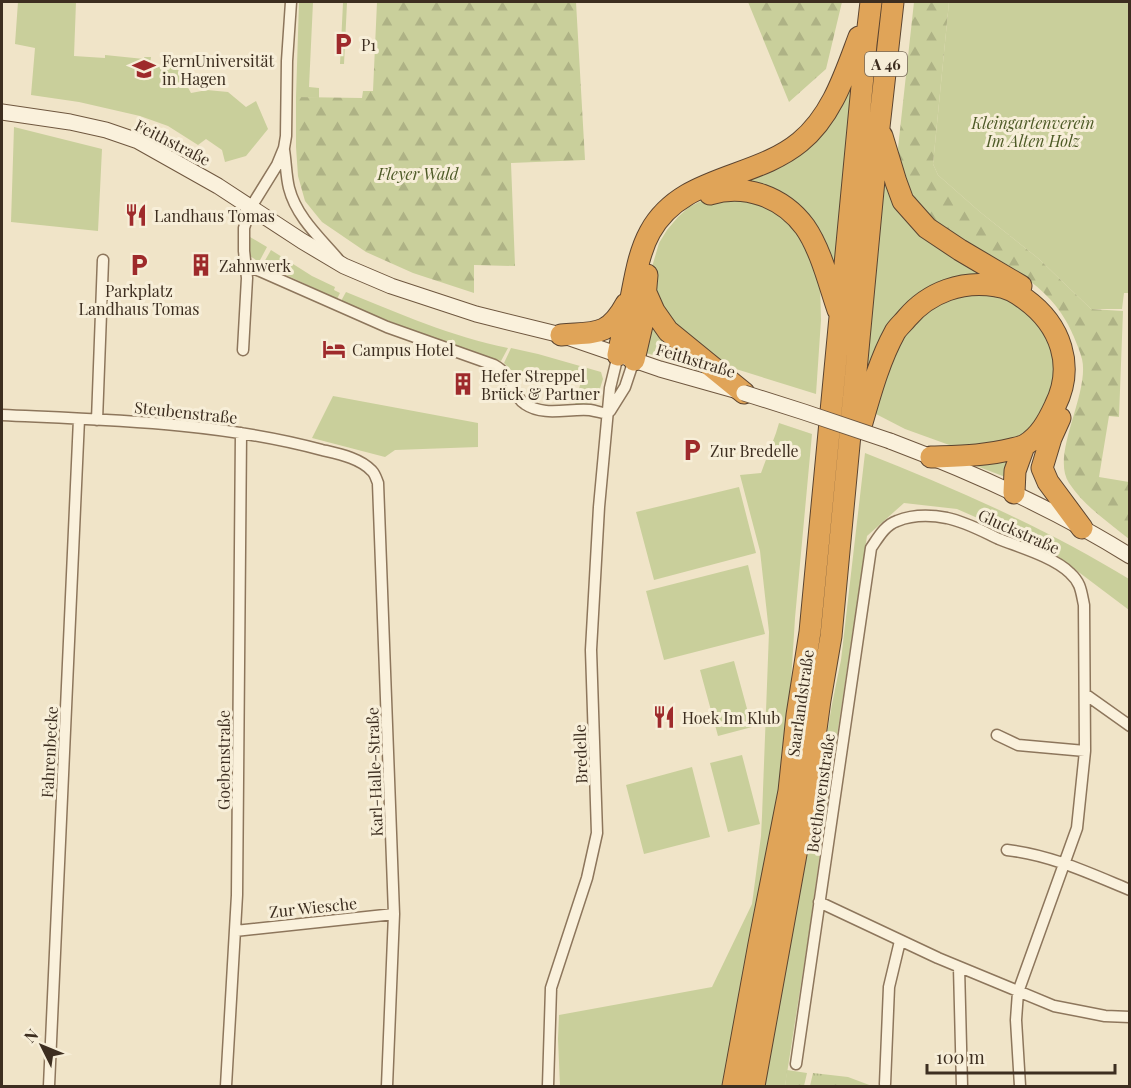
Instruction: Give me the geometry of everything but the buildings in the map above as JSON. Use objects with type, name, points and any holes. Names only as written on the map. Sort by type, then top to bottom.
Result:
[{"type":"highway","name":"A 46","points":[[879,127],[893,2]]},
{"type":"highway","points":[[626,357],[643,321],[639,293],[640,257],[650,231],[675,202],[700,187],[770,161],[799,143],[810,132],[831,104],[871,5]]},
{"type":"highway","name":"Saarlandstraße","points":[[734,1086],[789,791],[810,632],[871,5]]},
{"type":"highway","points":[[879,127],[903,201],[927,228],[1002,274],[1045,306],[1057,322],[1069,353],[1071,379],[1060,419],[1042,468],[1031,481],[1014,493]]},
{"type":"highway","points":[[847,476],[879,127]]},
{"type":"highway","points":[[561,335],[595,332],[606,329],[615,322],[639,293],[655,243],[665,226],[690,203],[725,189],[754,191],[779,204],[805,227],[817,252],[840,316]]},
{"type":"highway","points":[[847,476],[883,360],[896,331],[913,311],[931,296],[953,288],[972,285],[997,286],[1015,292],[1035,306],[1050,322],[1058,337],[1063,356],[1065,379],[1048,421],[1024,446],[979,455],[931,457]]},
{"type":"highway","points":[[639,293],[668,331],[744,393]]},
{"type":"highway","points":[[1014,493],[1015,471],[1024,446]]},
{"type":"highway","points":[[1042,468],[1048,482],[1082,528]]},
{"type":"highway","name":"Saarlandstraße","points":[[754,1086],[808,788],[831,636],[847,476]]},
{"type":"main road","name":"Feithstraße","points":[[2,112],[70,122],[106,130],[138,141],[189,169],[344,266],[391,286],[476,314],[561,335],[890,441],[1014,493],[1130,556]]},
{"type":"street","points":[[243,350],[247,266],[243,232],[246,217],[277,165],[284,148],[291,2]]},
{"type":"street","points":[[284,148],[287,180],[293,201],[303,218],[344,266]]},
{"type":"street","points":[[97,420],[103,260]]},
{"type":"street","points":[[247,266],[387,327],[494,365],[506,374],[520,400],[537,410],[590,410],[608,414]]},
{"type":"street","name":"Bredelle","points":[[608,414],[625,387],[626,357]]},
{"type":"street","name":"Bredelle","points":[[548,1086],[551,988],[587,878],[597,833],[591,650],[598,507],[610,388],[626,357]]},
{"type":"street","name":"Steubenstraße","points":[[2,415],[154,423],[241,433],[292,442],[342,455],[363,464]]},
{"type":"street","name":"Fahrenbecke","points":[[49,1086],[79,419]]},
{"type":"street","name":"Goebenstraße","points":[[225,1086],[237,895],[241,433]]},
{"type":"street","name":"Karl-Halle-Straße","points":[[363,464],[374,473],[378,483],[394,914],[387,1086]]},
{"type":"street","name":"Gluckstraße","points":[[884,531],[897,521],[924,516],[947,518],[969,524],[1053,561],[1068,571],[1080,584],[1084,605],[1085,751],[1077,828],[1018,992],[1016,1020],[1020,1086]]},
{"type":"street","name":"Beethovenstraße","points":[[796,1064],[867,572],[871,548],[884,531]]},
{"type":"street","points":[[1085,694],[1130,726]]},
{"type":"street","points":[[997,735],[1018,745],[1085,751]]},
{"type":"street","points":[[1007,850],[1029,852],[1065,863],[1130,890]]},
{"type":"street","points":[[819,902],[900,941],[1054,1006],[1106,1016],[1130,1017]]},
{"type":"street","name":"Zur Wiesche","points":[[235,931],[394,914]]},
{"type":"street","points":[[885,1084],[889,987],[900,941]]},
{"type":"street","points":[[959,967],[962,1086]]},
{"type":"green space","points":[[18,2],[76,2],[74,56],[105,58],[105,55],[144,59],[144,57],[151,57],[150,64],[176,66],[191,93],[207,90],[228,92],[246,107],[256,101],[268,129],[246,156],[225,162],[222,150],[206,139],[198,145],[168,126],[140,116],[79,102],[31,95],[35,48],[15,44]]},
{"type":"green space","points":[[299,2],[313,2],[309,87],[319,88],[319,98],[296,97]]},
{"type":"green space","name":"Fleyer Wald","points":[[377,2],[576,2],[585,160],[511,163],[515,266],[474,265],[474,293],[413,273],[366,252],[322,222],[305,201],[298,176],[296,97],[362,98],[363,91],[373,91]]},
{"type":"green space","points":[[748,2],[842,2],[826,69],[789,102]]},
{"type":"green space","points":[[914,2],[949,2],[933,164],[938,175],[1039,259],[1091,309],[1123,311],[1119,417],[1109,416],[1099,477],[1129,482],[1129,539],[1082,499],[1069,483],[1064,471],[1067,440],[1083,373],[1081,355],[1058,308],[1026,278],[943,228],[923,211],[912,196],[898,148]]},
{"type":"green space","name":"Kleingartenverein Im Alten Holz","points":[[949,2],[1129,2],[1130,293],[1124,293],[1122,309],[1091,309],[1039,259],[938,175],[933,164]]},
{"type":"green space","points":[[343,3],[347,3],[344,64],[340,64]]},
{"type":"green space","points":[[854,69],[835,284],[826,251],[739,181],[770,169]]},
{"type":"green space","points":[[14,127],[102,149],[98,231],[11,222]]},
{"type":"green space","points":[[883,165],[986,275],[946,281],[862,391]]},
{"type":"green space","points":[[718,196],[766,202],[801,234],[820,281],[821,320],[816,394],[736,369],[711,358],[684,341],[657,304],[652,267],[659,243],[667,230],[689,207]]},
{"type":"green space","points":[[250,237],[267,247],[259,262],[250,256],[248,251]]},
{"type":"green space","points":[[271,250],[312,276],[335,287],[334,290],[340,293],[337,299],[263,264]]},
{"type":"green space","points":[[967,291],[1024,302],[1059,354],[1043,420],[1009,445],[952,446],[905,429],[874,413],[878,394],[902,337],[924,311]]},
{"type":"green space","points":[[346,292],[446,331],[508,348],[501,361],[341,301]]},
{"type":"green space","points":[[649,319],[710,371],[646,353]]},
{"type":"green space","points":[[511,348],[601,372],[603,379],[596,401],[575,405],[582,377],[563,372],[532,370],[515,377],[504,363]]},
{"type":"green space","points":[[333,396],[478,423],[478,447],[395,450],[385,457],[312,438]]},
{"type":"green space","points":[[779,423],[812,434],[795,618],[788,730],[780,796],[728,1086],[560,1086],[559,1015],[712,987],[752,904],[761,836],[769,632],[760,551],[740,475],[761,473]]},
{"type":"green space","points":[[865,453],[1000,510],[1098,560],[1129,579],[1129,610],[1048,549],[957,509],[904,503],[867,536],[785,1086],[764,1086],[841,660]]},
{"type":"green space","points":[[1011,455],[1008,478],[966,462]]},
{"type":"green space","points":[[739,487],[756,553],[654,580],[636,512]]},
{"type":"green space","points":[[748,565],[765,634],[664,660],[646,591]]},
{"type":"green space","points":[[734,661],[752,727],[718,736],[700,670]]},
{"type":"green space","points":[[742,755],[760,824],[728,832],[710,763]]},
{"type":"green space","points":[[692,767],[710,837],[644,854],[626,785]]},
{"type":"green space","points":[[787,1070],[807,1073],[804,1086],[785,1086]]},
{"type":"green space","points":[[813,1073],[848,1077],[872,1086],[810,1086]]},
{"type":"place","name":"P1","points":[[343,44]]},
{"type":"place","name":"FernUniversität in Hagen","points":[[144,69]]},
{"type":"place","name":"Landhaus Tomas","points":[[136,215]]},
{"type":"place","name":"Parkplatz Landhaus Tomas","points":[[139,265]]},
{"type":"place","name":"Zahnwerk","points":[[201,265]]},
{"type":"place","name":"Campus Hotel","points":[[334,349]]},
{"type":"place","name":"Hefer Streppel Brück & Partner","points":[[463,384]]},
{"type":"place","name":"Zur Bredelle","points":[[692,450]]},
{"type":"place","name":"Hoek Im Klub","points":[[664,717]]}]
